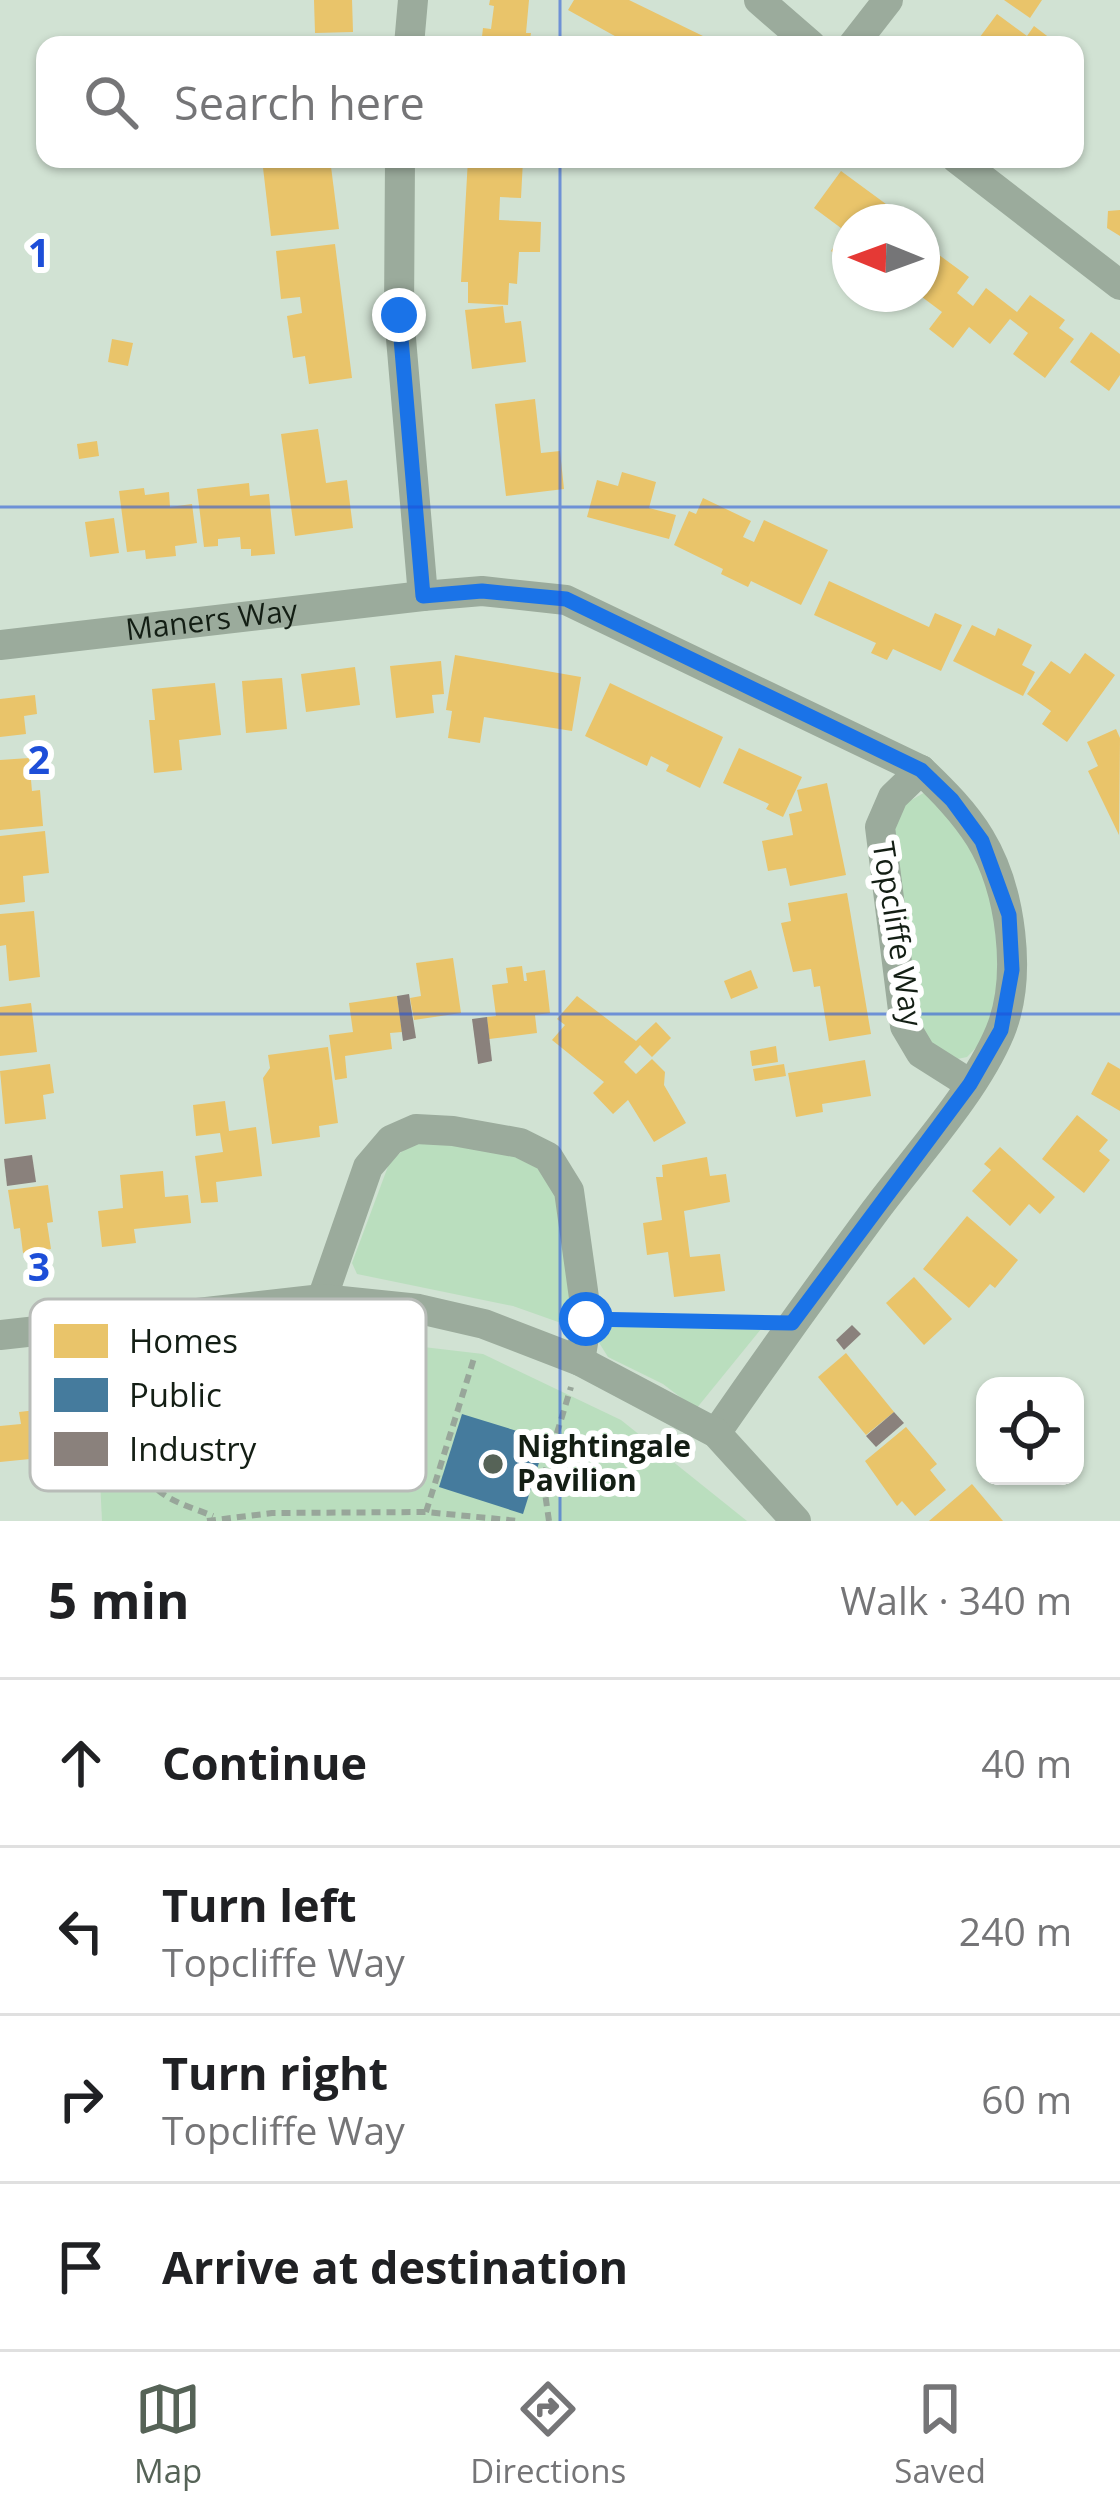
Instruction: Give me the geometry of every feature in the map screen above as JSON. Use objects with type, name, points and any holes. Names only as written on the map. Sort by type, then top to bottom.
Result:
[{"type":"street","points":[[410,36],[413,0]]},
{"type":"street","points":[[759,0],[801,36]]},
{"type":"street","points":[[860,36],[888,0]]},
{"type":"street","points":[[400,168],[399,315],[423,596],[482,591],[566,599],[921,770],[952,800],[982,841],[1009,915],[1012,970],[1001,1030],[970,1084],[716,1433]]},
{"type":"street","points":[[969,168],[1120,285]]},
{"type":"street","name":"Maners Way","points":[[0,645],[423,596]]},
{"type":"street","name":"Topcliffe Way","points":[[921,770],[893,797],[880,827],[905,1026],[921,1053],[970,1084]]},
{"type":"street","points":[[322,1299],[368,1167],[391,1140],[416,1129],[520,1143],[548,1157],[568,1191],[586,1319],[580,1361]]},
{"type":"street","points":[[426,1311],[484,1324],[580,1361],[716,1433],[796,1521]]},
{"type":"street","points":[[0,1335],[30,1332]]},
{"type":"path","points":[[586,1319],[792,1323]]},
{"type":"path","points":[[426,1512],[484,1324]]},
{"type":"path","points":[[549,1521],[543,1479],[580,1361]]},
{"type":"path","points":[[157,1491],[217,1518]]},
{"type":"path","points":[[207,1521],[272,1513],[426,1512],[519,1521]]},
{"type":"green space","points":[[927,791],[967,829],[1002,916],[994,1029],[967,1057],[957,1059],[925,1043],[912,1022],[891,831],[901,806]]},
{"type":"green space","points":[[422,1136],[518,1146],[564,1189],[578,1310],[561,1323],[513,1306],[357,1274],[352,1263],[390,1161]]},
{"type":"green space","points":[[607,1325],[761,1329],[696,1409],[663,1384],[608,1357],[598,1341]]},
{"type":"green space","points":[[426,1347],[483,1354],[621,1420],[747,1521],[102,1521],[101,1491],[426,1491]]},
{"type":"building: Homes","points":[[314,0],[352,0],[353,32],[315,33]]},
{"type":"building: Homes","points":[[490,0],[529,0],[526,33],[530,36],[482,36],[483,28],[491,29],[494,6],[489,5]]},
{"type":"building: Homes","points":[[574,0],[629,0],[703,36],[615,36],[568,10]]},
{"type":"building: Homes","points":[[1004,0],[1042,0],[1030,18]]},
{"type":"building: Homes","points":[[997,14],[1027,36],[981,36]]},
{"type":"building: Homes","points":[[1034,26],[1047,36],[1027,36]]},
{"type":"building: Homes","points":[[263,168],[331,168],[339,229],[271,236]]},
{"type":"building: Homes","points":[[467,168],[523,168],[521,198],[500,197],[499,220],[541,222],[540,252],[519,252],[517,284],[509,283],[508,305],[468,303],[468,282],[461,282]]},
{"type":"building: Homes","points":[[841,171],[886,204],[832,204],[832,221],[814,208]]},
{"type":"building: Homes","points":[[1120,210],[1120,236],[1107,228],[1108,211]]},
{"type":"building: Homes","points":[[335,244],[352,378],[309,384],[305,356],[293,358],[287,316],[302,313],[300,297],[281,299],[276,251]]},
{"type":"building: Homes","points":[[940,256],[969,277],[957,293],[973,306],[986,288],[1017,312],[1030,295],[1065,320],[1059,328],[1074,339],[1045,378],[1013,354],[1028,333],[1010,319],[990,344],[969,327],[953,348],[929,329],[942,312]]},
{"type":"building: Homes","points":[[503,306],[505,323],[521,321],[526,362],[472,369],[465,310]]},
{"type":"building: Homes","points":[[1091,332],[1120,354],[1120,375],[1109,391],[1070,362]]},
{"type":"building: Homes","points":[[112,339],[133,343],[128,366],[108,362]]},
{"type":"building: Homes","points":[[535,399],[541,453],[560,451],[564,489],[506,496],[495,404]]},
{"type":"building: Homes","points":[[318,429],[326,483],[347,480],[353,528],[295,536],[281,434]]},
{"type":"building: Homes","points":[[97,441],[99,456],[79,459],[77,444]]},
{"type":"building: Homes","points":[[622,472],[656,482],[649,508],[676,515],[669,539],[587,517],[597,480],[618,486]]},
{"type":"building: Homes","points":[[249,483],[250,496],[269,494],[275,554],[251,556],[251,549],[241,549],[240,537],[218,539],[218,546],[204,547],[197,489]]},
{"type":"building: Homes","points":[[144,488],[145,495],[169,492],[170,507],[192,504],[197,543],[175,546],[176,556],[146,559],[145,550],[127,552],[119,491]]},
{"type":"building: Homes","points":[[703,498],[751,521],[743,537],[754,542],[764,520],[828,550],[801,605],[751,581],[748,587],[674,545],[689,511],[696,514]]},
{"type":"building: Homes","points":[[114,518],[119,553],[90,557],[85,522]]},
{"type":"building: Homes","points":[[829,581],[929,627],[935,613],[962,625],[941,671],[893,649],[887,660],[871,653],[876,643],[814,615]]},
{"type":"building: Homes","points":[[972,625],[995,636],[998,628],[1032,645],[1022,665],[1035,672],[1023,696],[953,661]]},
{"type":"building: Homes","points":[[1085,653],[1115,675],[1067,742],[1042,724],[1051,711],[1027,694],[1051,661],[1070,674]]},
{"type":"building: Homes","points":[[455,655],[581,677],[572,731],[484,717],[480,743],[448,738],[452,711],[446,710]]},
{"type":"building: Homes","points":[[441,661],[444,694],[432,695],[434,713],[396,718],[390,666]]},
{"type":"building: Homes","points":[[355,667],[360,705],[306,712],[301,674]]},
{"type":"building: Homes","points":[[282,678],[287,729],[246,733],[242,681]]},
{"type":"building: Homes","points":[[215,683],[221,735],[179,740],[182,770],[154,773],[149,720],[155,720],[152,689]]},
{"type":"building: Homes","points":[[610,683],[723,737],[700,788],[666,771],[669,765],[651,756],[647,766],[585,736]]},
{"type":"building: Homes","points":[[35,695],[37,714],[24,716],[26,734],[0,737],[0,699]]},
{"type":"building: Homes","points":[[1116,729],[1120,738],[1119,835],[1088,771],[1098,766],[1087,742]]},
{"type":"building: Homes","points":[[739,748],[802,777],[783,817],[766,809],[769,804],[723,783]]},
{"type":"building: Homes","points":[[29,758],[32,791],[40,790],[43,826],[0,830],[0,760]]},
{"type":"building: Homes","points":[[827,783],[846,875],[790,886],[786,868],[768,871],[762,841],[793,835],[789,814],[802,811],[797,790]]},
{"type":"building: Homes","points":[[45,831],[49,873],[23,876],[25,902],[0,905],[0,836]]},
{"type":"building: Homes","points":[[847,893],[871,1034],[829,1041],[820,986],[814,987],[811,969],[793,972],[781,923],[791,921],[788,903]]},
{"type":"building: Homes","points":[[34,911],[40,977],[9,981],[6,945],[0,946],[0,914]]},
{"type":"building: Homes","points":[[453,958],[461,1013],[414,1020],[410,998],[421,996],[416,963]]},
{"type":"building: Homes","points":[[522,966],[524,981],[526,973],[545,970],[550,1013],[535,1015],[537,1033],[489,1039],[487,1017],[496,1016],[492,985],[508,983],[506,968]]},
{"type":"building: Homes","points":[[751,970],[758,988],[731,999],[724,981]]},
{"type":"building: Homes","points":[[397,996],[402,1032],[390,1033],[392,1049],[345,1056],[347,1078],[335,1080],[329,1035],[353,1032],[349,1003]]},
{"type":"building: Homes","points":[[577,996],[636,1041],[656,1022],[671,1038],[652,1057],[640,1045],[624,1062],[636,1074],[652,1059],[665,1072],[664,1085],[686,1123],[654,1142],[628,1100],[613,1114],[593,1093],[604,1082],[552,1040],[565,1025],[557,1019]]},
{"type":"building: Homes","points":[[31,1003],[37,1052],[0,1056],[0,1007]]},
{"type":"building: Homes","points":[[776,1046],[778,1062],[752,1066],[750,1051]]},
{"type":"building: Homes","points":[[328,1047],[338,1123],[319,1126],[320,1137],[272,1144],[263,1078],[270,1068],[268,1055]]},
{"type":"building: Homes","points":[[865,1060],[871,1096],[822,1104],[823,1112],[796,1117],[788,1073]]},
{"type":"building: Homes","points":[[1108,1062],[1120,1069],[1120,1111],[1091,1094]]},
{"type":"building: Homes","points":[[50,1064],[54,1093],[43,1095],[46,1119],[5,1124],[0,1071]]},
{"type":"building: Homes","points":[[784,1064],[786,1076],[755,1081],[753,1069]]},
{"type":"building: Homes","points":[[225,1101],[229,1131],[256,1127],[262,1176],[216,1182],[218,1202],[201,1203],[195,1156],[223,1152],[220,1133],[196,1136],[193,1105]]},
{"type":"building: Homes","points":[[1077,1115],[1108,1140],[1099,1151],[1110,1160],[1084,1193],[1042,1159]]},
{"type":"building: Homes","points":[[1000,1147],[1055,1197],[1040,1214],[1029,1204],[1010,1226],[972,1191],[991,1170],[984,1164]]},
{"type":"building: Homes","points":[[707,1157],[710,1176],[726,1174],[730,1202],[684,1211],[690,1257],[720,1254],[725,1291],[674,1297],[668,1252],[647,1255],[643,1223],[662,1220],[656,1177],[663,1177],[662,1165]]},
{"type":"building: Homes","points":[[163,1171],[165,1197],[188,1195],[191,1223],[134,1229],[136,1243],[102,1247],[98,1211],[123,1208],[120,1175]]},
{"type":"building: Homes","points":[[48,1185],[51,1249],[23,1253],[8,1190]]},
{"type":"building: Homes","points":[[967,1216],[1018,1260],[995,1288],[990,1284],[969,1308],[923,1269]]},
{"type":"building: Homes","points":[[914,1277],[952,1319],[924,1345],[886,1303]]},
{"type":"building: Homes","points":[[846,1353],[894,1412],[866,1435],[818,1377]]},
{"type":"building: Homes","points":[[30,1411],[30,1459],[0,1462],[0,1426],[21,1424],[19,1412]]},
{"type":"building: Homes","points":[[906,1427],[937,1464],[930,1470],[946,1490],[915,1516],[902,1501],[897,1506],[865,1461]]},
{"type":"building: Homes","points":[[972,1484],[1003,1521],[929,1521]]},
{"type":"building: Public","name":"Nightingale Pavilion","points":[[462,1414],[546,1440],[523,1514],[439,1487]]},
{"type":"building: Industry","points":[[409,994],[416,1038],[403,1041],[397,996]]},
{"type":"building: Industry","points":[[487,1017],[492,1061],[478,1064],[472,1019]]},
{"type":"building: Industry","points":[[32,1155],[36,1182],[7,1186],[4,1159]]},
{"type":"building: Industry","points":[[852,1325],[861,1334],[844,1350],[836,1340]]},
{"type":"building: Industry","points":[[894,1412],[904,1423],[876,1447],[866,1436]]},
{"type":"place","name":"Nightingale Pavilion","points":[[493,1464]]},
{"type":"route","points":[[399,315],[423,596],[482,591],[566,599],[921,770],[952,800],[982,841],[1009,915],[1012,970],[1001,1030],[970,1084],[792,1323],[586,1319]]}]
